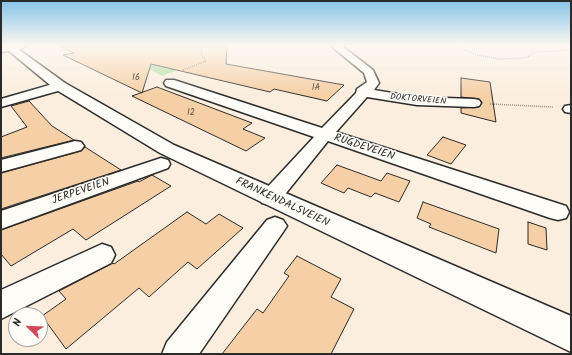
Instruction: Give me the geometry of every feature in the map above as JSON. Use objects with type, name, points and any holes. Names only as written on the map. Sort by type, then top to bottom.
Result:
[{"type":"main road","name":"FRANKENDALSVEIEN","points":[[30,63],[60,86],[167,149],[270,198],[571,334]]},
{"type":"street","points":[[270,198],[362,92],[373,83],[369,72],[357,63]]},
{"type":"street","name":"RUGDEVEIEN","points":[[170,83],[558,212]]},
{"type":"street","points":[[1,102],[60,86]]},
{"type":"street","name":"DOKTORVEIEN","points":[[362,92],[417,101],[474,103]]},
{"type":"street","points":[[1,166],[75,146]]},
{"type":"street","name":"JERPEVEIEN","points":[[1,220],[161,164]]},
{"type":"street","points":[[179,354],[275,226]]},
{"type":"street","points":[[1,305],[102,255]]},
{"type":"path","points":[[474,103],[570,109]]},
{"type":"green space","points":[[147,63],[197,63],[162,76],[142,65]]},
{"type":"building","points":[[79,63],[226,63],[226,64],[344,85],[327,101],[274,89],[270,92],[151,64],[142,93]]},
{"type":"building","points":[[461,78],[490,82],[496,122],[461,113],[461,108],[479,107],[482,102],[479,99],[461,97]]},
{"type":"building","points":[[157,87],[252,123],[243,129],[265,138],[246,151],[132,96]]},
{"type":"building","points":[[29,101],[52,126],[74,140],[1,158],[1,137],[27,127],[11,106]]},
{"type":"building","points":[[443,137],[466,145],[451,164],[427,155]]},
{"type":"building","points":[[85,147],[121,170],[1,209],[1,173],[81,151]]},
{"type":"building","points":[[337,165],[381,181],[387,173],[410,181],[399,202],[375,193],[371,197],[348,188],[344,193],[321,183]]},
{"type":"building","points":[[152,175],[171,186],[86,240],[73,229],[11,266],[1,254],[1,230],[138,181],[139,182]]},
{"type":"building","points":[[423,202],[499,229],[496,253],[429,227],[431,224],[417,218]]},
{"type":"building","points":[[187,212],[206,224],[219,214],[243,228],[197,269],[188,262],[149,297],[139,288],[66,349],[48,324],[48,312],[66,299],[59,291],[113,263],[114,264]]},
{"type":"building","points":[[528,222],[546,228],[547,250],[528,244]]},
{"type":"building","points":[[297,256],[341,279],[331,297],[354,309],[331,354],[222,354],[257,309],[263,313],[289,276],[284,273]]}]
